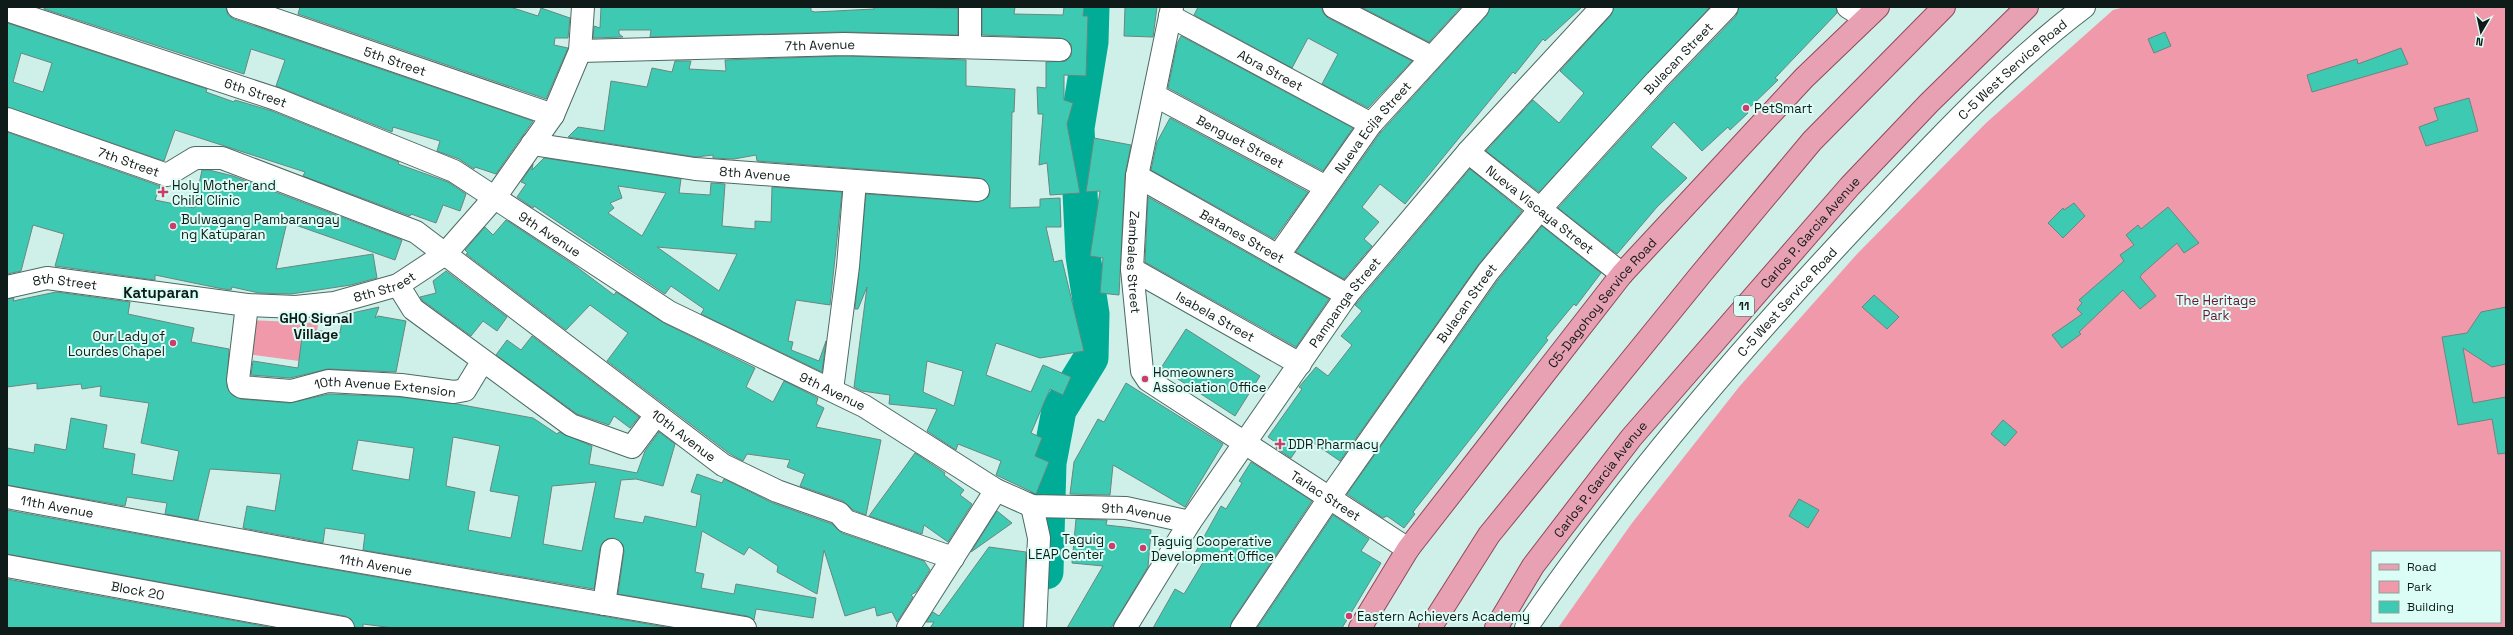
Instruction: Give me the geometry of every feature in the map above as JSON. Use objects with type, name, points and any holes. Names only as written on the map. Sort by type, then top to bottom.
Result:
[{"type":"main road","points":[[1430,628],[1489,535],[1701,274],[1812,141],[1944,7]]},
{"type":"main road","name":"Carlos P. Garcia Avenue","points":[[1496,628],[1533,566],[1631,438],[1850,186],[1929,103],[2026,8]]},
{"type":"main road","name":"C5-Dagohoy Service Road","points":[[1360,628],[1408,549],[1617,270],[1804,78],[1864,11]]},
{"type":"street","name":"5th Street","points":[[238,7],[553,115]]},
{"type":"street","name":"8th Street","points":[[7,287],[47,278],[247,305],[296,307],[334,303],[398,285],[445,254],[495,197],[553,115],[580,51],[583,7]]},
{"type":"street","points":[[970,7],[970,47]]},
{"type":"street","points":[[1334,7],[1431,57]]},
{"type":"street","name":"Nueva Ecija Street","points":[[1278,256],[1371,124],[1478,7]]},
{"type":"street","name":"Pampanga Street","points":[[1126,628],[1190,522],[1244,441],[1300,364],[1347,295],[1468,152],[1602,7]]},
{"type":"street","name":"Bulacan Street","points":[[1242,628],[1330,497],[1488,272],[1540,209],[1656,81],[1727,7]]},
{"type":"street","name":"C-5 West Service Road","points":[[1526,628],[1558,581],[1687,415],[1748,343],[1927,152],[2010,70],[2084,7]]},
{"type":"street","name":"6th Street","points":[[7,10],[276,99],[454,171],[495,197]]},
{"type":"street","name":"Zambales Street","points":[[1171,11],[1137,176],[1132,269],[1142,370],[1148,380],[1244,441]]},
{"type":"street","name":"Abra Street","points":[[1171,11],[1371,124]]},
{"type":"street","name":"7th Avenue","points":[[580,51],[844,44],[1060,50]]},
{"type":"street","name":"Benguet Street","points":[[1154,95],[1326,187]]},
{"type":"street","name":"7th Street","points":[[7,119],[167,175],[195,158],[222,158],[416,232],[445,254]]},
{"type":"street","name":"8th Avenue","points":[[532,144],[695,169],[978,190]]},
{"type":"street","name":"Nueva Viscaya Street","points":[[1468,152],[1617,270]]},
{"type":"street","name":"Batanes Street","points":[[1137,176],[1347,295]]},
{"type":"street","points":[[832,390],[848,266],[855,181]]},
{"type":"street","name":"9th Avenue","points":[[495,197],[669,312],[864,406],[996,490],[1043,507],[1126,508],[1190,522]]},
{"type":"street","name":"10th Avenue","points":[[445,254],[723,465],[777,491],[838,513],[846,520],[953,558]]},
{"type":"street","name":"Isabela Street","points":[[1132,269],[1300,364]]},
{"type":"street","points":[[398,285],[413,310],[482,362],[571,425],[629,446],[635,445],[656,415]]},
{"type":"street","name":"10th Avenue Extension","points":[[247,305],[238,380],[239,385],[242,387],[291,390],[328,381],[401,385],[454,392],[466,390],[482,362]]},
{"type":"street","name":"Tarlac Street","points":[[1244,441],[1408,549]]},
{"type":"street","points":[[908,628],[996,490]]},
{"type":"street","name":"11th Avenue","points":[[7,497],[303,552],[745,628]]},
{"type":"street","points":[[1035,628],[1039,538],[1043,507]]},
{"type":"street","points":[[604,604],[612,550]]},
{"type":"street","name":"Block 20","points":[[7,566],[267,621],[343,628]]},
{"type":"green space","name":"The Heritage Park","points":[[2125,7],[2506,7],[2506,628],[1558,628],[1632,523],[1739,387],[1857,254],[1986,123],[2113,10]]},
{"type":"green space","points":[[250,320],[318,323],[314,363],[246,354]]},
{"type":"building","points":[[44,7],[226,7],[228,15],[234,19],[533,121],[496,174],[475,167],[474,169],[459,159],[437,151],[440,141],[393,127],[392,132],[276,86],[285,60],[251,49],[244,74],[44,9]]},
{"type":"building","points":[[300,7],[510,7],[538,16],[541,8],[570,18],[568,38],[555,38],[554,45],[568,48],[546,99],[298,14]]},
{"type":"building","points":[[601,7],[811,7],[811,11],[815,12],[874,9],[874,7],[958,8],[958,35],[844,32],[650,37],[651,30],[619,30],[619,34],[623,37],[593,38],[594,26],[600,28]]},
{"type":"building","points":[[1015,7],[1014,14],[1063,15],[1064,7],[1084,7],[1083,16],[1088,16],[1086,76],[1064,75],[1064,100],[1073,103],[1067,124],[1080,193],[1050,195],[1047,163],[1039,165],[1043,114],[1038,114],[1037,87],[1046,88],[1046,62],[1066,61],[1071,56],[1071,44],[1060,38],[982,35],[982,8]]},
{"type":"building","points":[[1125,7],[1157,7],[1153,37],[1124,36]]},
{"type":"building","points":[[1198,7],[1322,7],[1323,13],[1328,18],[1412,61],[1368,108],[1322,84],[1338,54],[1308,38],[1292,68],[1194,15]]},
{"type":"building","points":[[1361,7],[1461,7],[1429,42]]},
{"type":"building","points":[[1490,7],[1582,7],[1545,41],[1543,39],[1515,74],[1513,72],[1405,204],[1380,184],[1362,207],[1379,222],[1364,239],[1372,246],[1344,279],[1296,252],[1381,132],[1487,15]]},
{"type":"building","points":[[1614,7],[1710,7],[1539,192],[1486,151],[1533,100],[1559,123],[1584,93],[1560,71],[1611,15]]},
{"type":"building","points":[[1739,7],[1836,7],[1837,13],[1775,78],[1778,80],[1746,111],[1748,113],[1730,130],[1728,127],[1702,151],[1674,122],[1651,147],[1687,178],[1657,207],[1617,254],[1558,208],[1665,90],[1736,16]]},
{"type":"building","points":[[7,23],[207,89],[206,92],[234,102],[235,100],[272,111],[399,162],[398,164],[448,182],[466,194],[460,211],[443,205],[436,223],[411,214],[410,216],[303,176],[305,172],[175,130],[164,161],[7,107]],"holes":[[[21,53],[52,63],[43,92],[13,82]]]},
{"type":"building","points":[[2165,32],[2171,46],[2154,53],[2148,39]]},
{"type":"building","points":[[1181,36],[1353,128],[1323,171],[1168,88],[1177,44]]},
{"type":"building","points":[[2401,48],[2408,64],[2312,92],[2307,75],[2357,59],[2358,64]]},
{"type":"building","points":[[844,56],[966,60],[966,86],[1015,89],[1014,112],[1012,112],[1010,208],[1040,207],[1040,199],[1060,198],[1061,227],[1046,227],[1054,262],[1062,260],[1084,351],[1040,358],[996,343],[986,375],[1031,392],[1043,365],[1071,377],[1063,395],[1050,389],[1031,433],[1042,438],[1035,456],[1049,462],[1036,494],[996,475],[1001,461],[958,444],[956,450],[927,431],[937,409],[889,404],[890,395],[862,391],[854,387],[867,287],[858,309],[855,309],[866,194],[977,202],[988,197],[990,191],[985,180],[979,178],[757,161],[756,155],[734,159],[713,158],[713,155],[696,157],[568,137],[578,127],[604,131],[611,81],[647,87],[652,68],[672,72],[675,61],[691,61],[689,69],[726,71],[725,60]],"holes":[[[927,361],[963,371],[954,406],[923,392]]]},
{"type":"building","points":[[2469,98],[2478,131],[2426,146],[2419,127],[2438,120],[2434,108]]},
{"type":"building","points":[[1170,118],[1308,192],[1274,239],[1151,170],[1157,142]]},
{"type":"building","points":[[7,132],[160,186],[155,200],[194,208],[202,170],[209,170],[233,176],[402,240],[395,260],[287,222],[276,269],[373,254],[377,278],[351,285],[291,294],[259,293],[232,287],[231,290],[218,288],[155,275],[155,280],[55,266],[64,234],[33,225],[21,271],[7,274]]},
{"type":"building","points":[[1094,138],[1131,145],[1125,175],[1119,295],[1100,293],[1103,258],[1090,256],[1100,191],[1086,192]]},
{"type":"building","points":[[544,158],[681,179],[679,193],[710,195],[711,183],[725,184],[722,226],[755,229],[755,221],[771,222],[772,187],[842,192],[830,305],[796,300],[788,341],[793,342],[791,350],[819,361],[826,341],[822,372],[701,314],[704,309],[671,286],[665,294],[534,206],[533,208],[517,197],[526,184],[521,182],[533,164],[532,170]],"holes":[[[618,186],[666,193],[642,236],[608,213],[614,208],[610,203],[622,198]],[[657,247],[737,254],[719,291]]]},
{"type":"building","points":[[1470,169],[1522,211],[1478,265],[1340,461],[1305,437],[1291,458],[1276,448],[1278,444],[1268,437],[1302,389],[1299,387],[1316,367],[1328,376],[1352,345],[1341,336],[1362,311],[1355,305]]},
{"type":"building","points":[[1148,197],[1329,299],[1296,347],[1145,262]]},
{"type":"building","points":[[2074,203],[2085,216],[2063,238],[2048,223],[2063,208],[2064,210]]},
{"type":"building","points":[[2168,207],[2199,243],[2184,253],[2177,243],[2142,274],[2140,277],[2156,296],[2140,309],[2123,290],[2079,332],[2081,334],[2062,348],[2052,335],[2082,314],[2077,309],[2082,303],[2079,300],[2124,261],[2120,255],[2134,245],[2126,235],[2138,225],[2141,229]]},
{"type":"building","points":[[506,220],[574,265],[614,295],[616,292],[664,323],[755,368],[746,387],[773,402],[784,381],[818,398],[816,404],[824,408],[816,427],[881,440],[866,515],[853,510],[843,501],[800,486],[805,474],[787,467],[790,460],[747,454],[743,461],[730,454],[607,361],[628,333],[590,305],[566,330],[466,254],[468,253],[465,250],[485,227],[493,235]]},
{"type":"building","points":[[1542,226],[1601,273],[1576,306],[1574,304],[1546,338],[1548,340],[1413,512],[1415,514],[1404,528],[1387,516],[1383,518],[1347,494],[1498,280]]},
{"type":"building","points":[[446,271],[507,317],[497,331],[483,321],[471,336],[422,300],[420,297],[436,293],[433,281]]},
{"type":"building","points":[[56,292],[130,302],[128,314],[194,328],[191,342],[229,349],[227,387],[232,395],[241,399],[290,403],[329,394],[400,397],[457,404],[533,418],[557,434],[559,432],[592,446],[589,464],[637,473],[645,451],[659,432],[675,444],[663,486],[636,479],[621,480],[614,518],[643,523],[645,516],[696,527],[701,495],[691,492],[697,474],[722,483],[724,479],[773,503],[832,524],[842,533],[924,561],[930,570],[916,592],[911,595],[913,597],[897,622],[892,612],[877,616],[875,607],[845,616],[824,550],[817,594],[777,572],[778,566],[749,547],[744,555],[702,531],[695,572],[704,574],[701,588],[734,594],[736,584],[816,598],[813,618],[756,609],[754,620],[747,616],[618,594],[624,551],[623,545],[614,538],[607,539],[600,548],[594,589],[363,550],[365,534],[325,528],[323,543],[243,528],[247,506],[275,511],[281,474],[210,469],[198,520],[165,514],[167,503],[127,497],[125,506],[7,485],[7,448],[34,453],[35,444],[66,450],[71,418],[107,425],[103,448],[135,454],[132,474],[173,481],[179,451],[141,443],[149,403],[100,396],[101,386],[82,389],[81,384],[37,389],[37,383],[7,387],[7,299],[14,298],[13,301]],"holes":[[[453,437],[500,446],[490,491],[519,496],[511,538],[468,530],[475,492],[446,486]],[[358,440],[414,448],[409,480],[352,470]],[[596,482],[582,551],[543,544],[552,486]]]},
{"type":"building","points":[[1874,295],[1899,317],[1887,329],[1862,307]]},
{"type":"building","points":[[379,307],[375,318],[378,316],[406,321],[396,372],[328,369],[290,378],[251,375],[253,361],[298,368],[303,329],[340,333],[343,315]]},
{"type":"building","points":[[2506,307],[2506,364],[2492,367],[2463,348],[2473,403],[2506,397],[2506,453],[2498,454],[2492,419],[2458,425],[2442,337],[2467,333],[2481,312]]},
{"type":"building","points":[[1186,329],[1260,376],[1235,416],[1161,368]]},
{"type":"building","points":[[532,336],[639,417],[630,428],[614,416],[609,425],[577,414],[496,355],[507,340],[521,350]]},
{"type":"building","points":[[1126,383],[1223,444],[1185,507],[1113,465],[1110,495],[1070,494],[1074,462],[1098,419],[1104,422]]},
{"type":"building","points":[[2003,420],[2017,432],[2005,446],[1991,434]]},
{"type":"building","points":[[915,453],[945,473],[944,475],[964,490],[960,495],[972,504],[948,542],[924,525],[922,534],[869,516]]},
{"type":"building","points":[[1251,462],[1312,501],[1232,621],[1230,628],[1153,628],[1175,589],[1184,594],[1205,559],[1195,553],[1221,506],[1226,509],[1242,483],[1239,481]]},
{"type":"building","points":[[1799,499],[1819,510],[1808,528],[1789,516]]},
{"type":"building","points":[[7,510],[301,564],[671,628],[394,628],[363,624],[363,628],[355,628],[351,619],[345,616],[7,554]]},
{"type":"building","points":[[997,511],[1012,523],[971,552]]},
{"type":"building","points":[[1333,515],[1369,539],[1361,551],[1381,563],[1342,628],[1257,628]]},
{"type":"building","points":[[1076,519],[1107,520],[1106,525],[1151,530],[1148,567],[1111,628],[1067,628],[1103,566],[1072,563]]},
{"type":"building","points":[[989,547],[1026,552],[1023,628],[930,628],[934,622],[926,622],[933,612],[939,616]]},
{"type":"building","points":[[7,579],[274,628],[7,628]]},
{"type":"waterway","points":[[1046,572],[1049,463],[1059,410],[1091,358],[1092,314],[1083,256],[1077,128],[1091,42],[1092,7]]},
{"type":"place","name":"PetSmart","points":[[1746,108]]},
{"type":"place","name":"Holy Mother and Child Clinic","points":[[163,192]]},
{"type":"place","name":"Bulwagang Pambarangay ng Katuparan","points":[[173,226]]},
{"type":"place","name":"Our Lady of Lourdes Chapel","points":[[173,343]]},
{"type":"place","name":"Homeowners Association Office","points":[[1145,379]]},
{"type":"place","name":"DDR Pharmacy","points":[[1280,444]]},
{"type":"place","name":"Taguig LEAP Center","points":[[1112,546]]},
{"type":"place","name":"Taguig Cooperative Development Office","points":[[1143,548]]},
{"type":"place","name":"Eastern Achievers Academy","points":[[1349,616]]},
{"type":"district","name":"Katuparan","points":[[161,293]]},
{"type":"district","name":"GHQ Signal Village","points":[[316,326]]}]
